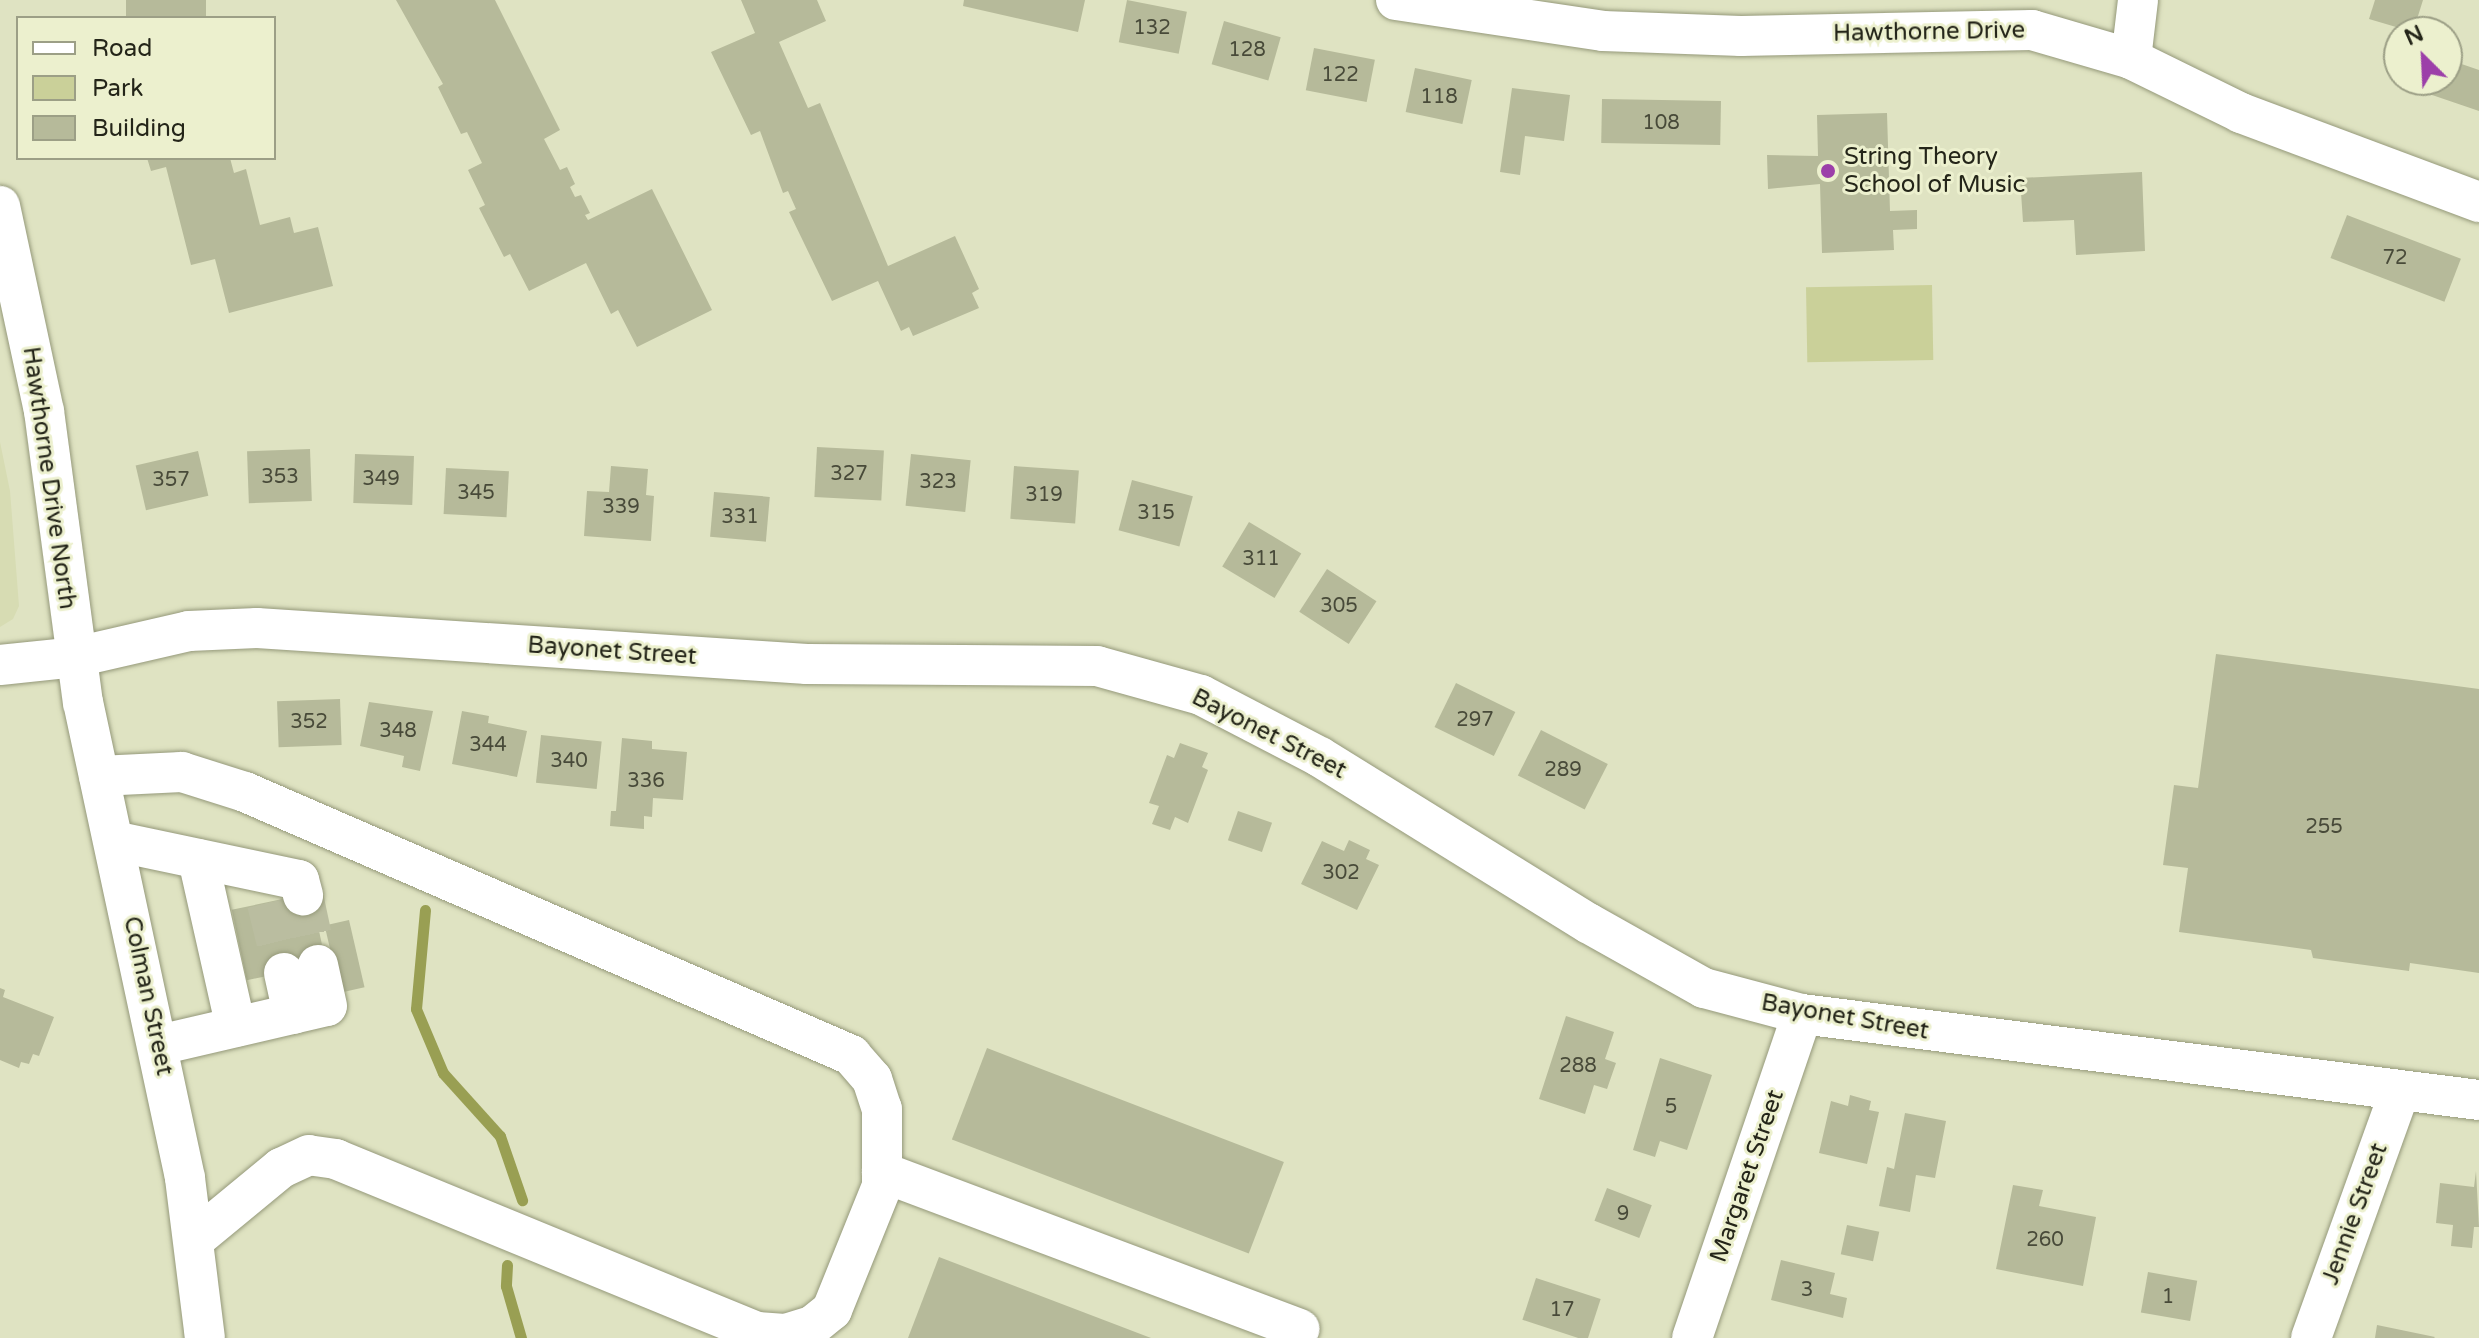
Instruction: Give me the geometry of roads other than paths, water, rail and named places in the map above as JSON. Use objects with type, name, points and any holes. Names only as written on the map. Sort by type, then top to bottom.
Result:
[{"type":"street","name":"Hawthorne Drive","points":[[1396,0],[1603,31],[1741,36],[2032,30],[2131,59],[2241,113],[2479,202]]},
{"type":"street","points":[[2131,59],[2138,0]]},
{"type":"street","name":"Hawthorne Drive North","points":[[0,206],[44,411],[76,657]]},
{"type":"street","name":"Bayonet Street","points":[[0,665],[76,657],[189,631],[257,628],[807,664],[1097,666],[1201,695],[1320,757],[1588,923],[1704,988],[1802,1014],[2479,1100]]},
{"type":"street","name":"Colman Street","points":[[76,657],[99,776],[159,1045],[195,1239],[205,1338]]},
{"type":"street","points":[[99,776],[182,772],[245,792],[851,1055],[872,1079],[882,1109],[882,1186],[832,1310],[812,1326],[785,1334],[757,1332],[336,1159],[309,1155],[281,1168],[195,1239]]},
{"type":"street","points":[[114,841],[198,859],[277,890]]},
{"type":"street","points":[[198,859],[236,1027]]},
{"type":"street","points":[[159,1045],[327,1006],[301,969]]},
{"type":"street","name":"Margaret Street","points":[[1692,1338],[1802,1014]]},
{"type":"street","name":"Jennie Street","points":[[2311,1338],[2400,1091]]},
{"type":"street","points":[[882,1172],[1299,1329]]},
{"type":"waterway","points":[[425,910],[416,1009],[443,1073],[500,1136],[522,1200]]},
{"type":"waterway","points":[[507,1265],[506,1286],[521,1338]]},
{"type":"tunnel","points":[[303,895],[318,965]]},
{"type":"tunnel","points":[[267,903],[284,973]]},
{"type":"place","name":"String Theory School of Music","points":[[1828,171]]}]
